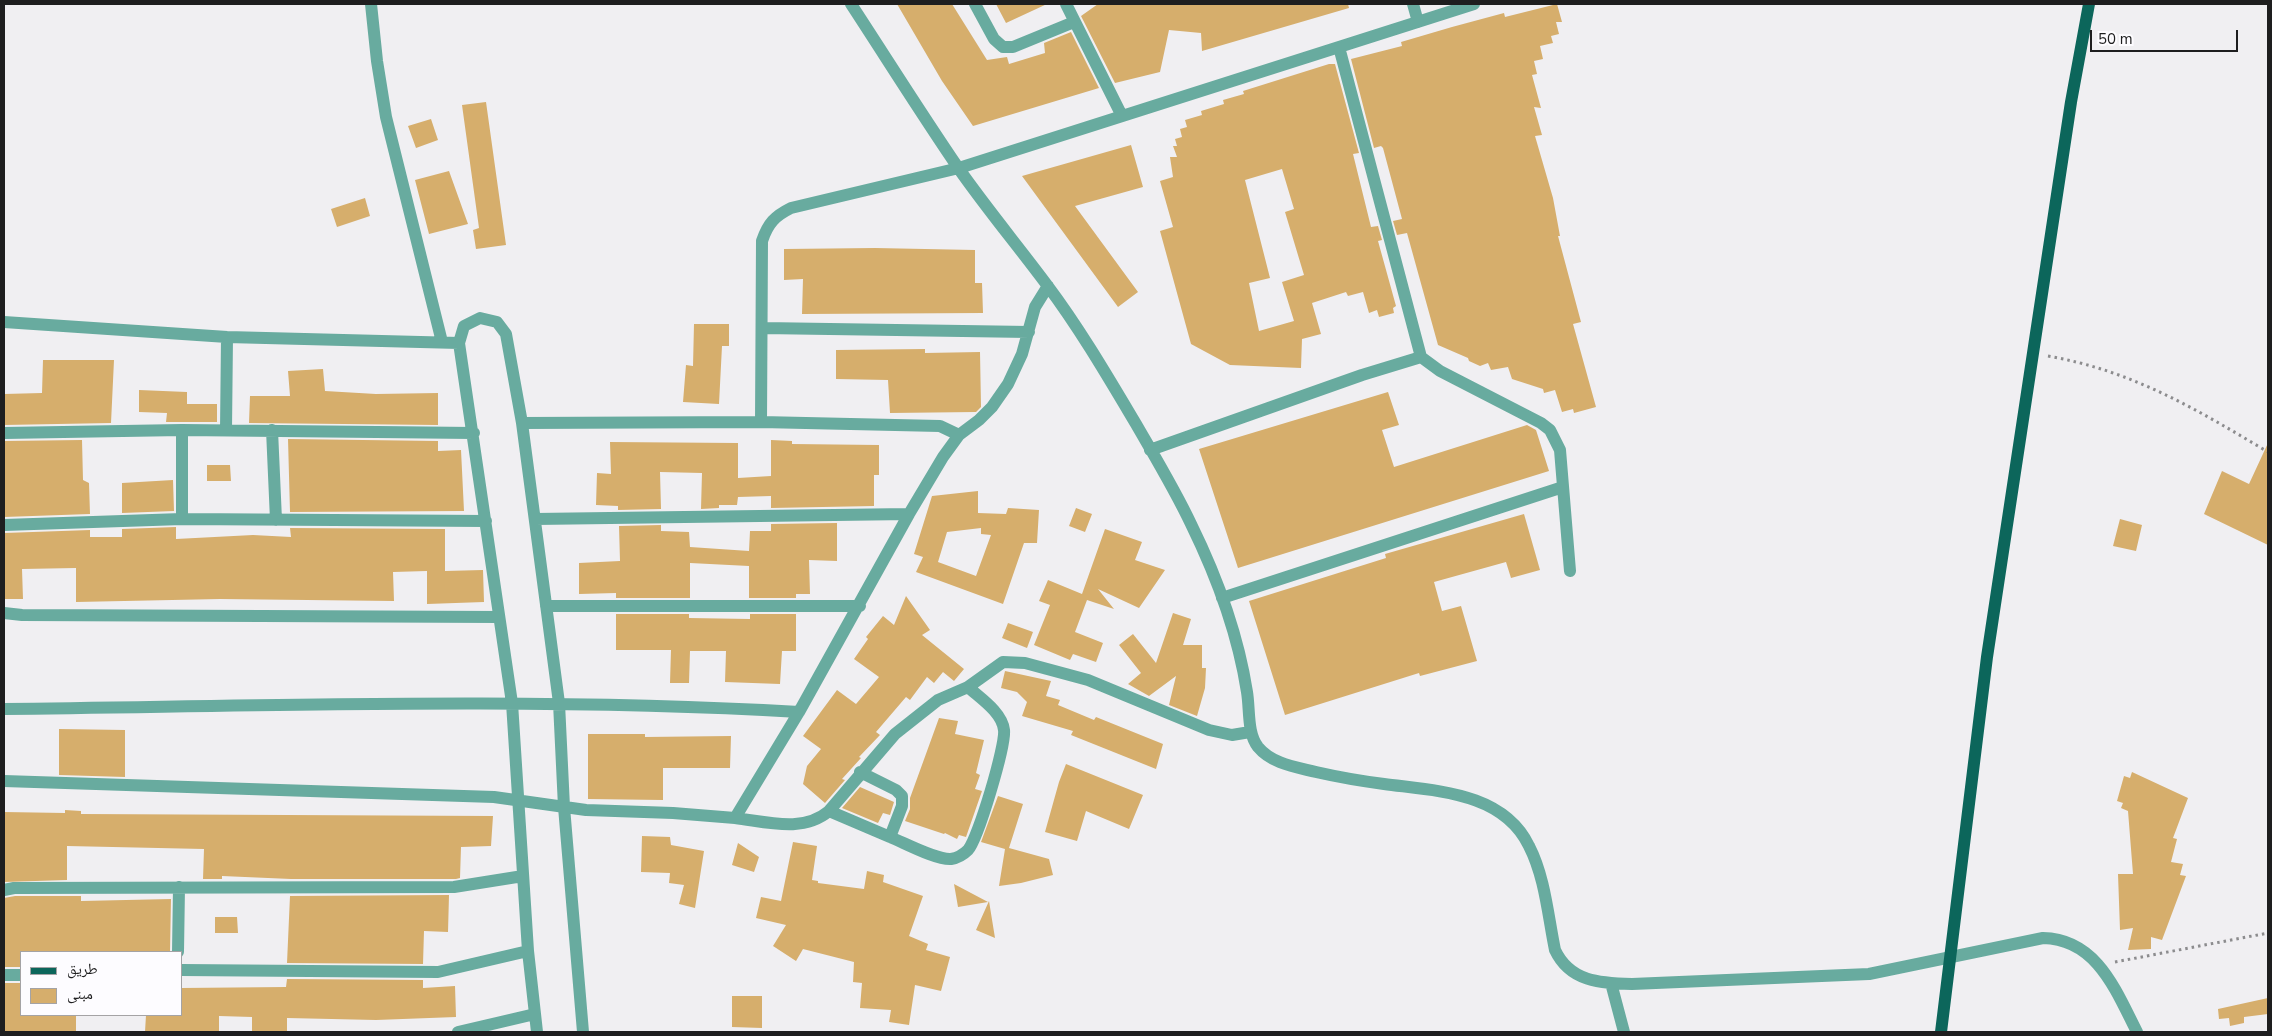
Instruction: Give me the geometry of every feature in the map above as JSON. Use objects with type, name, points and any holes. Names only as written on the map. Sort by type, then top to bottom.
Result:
[{"type":"main road","points":[[1941,1032],[1987,657],[2035,353],[2071,102],[2089,4]]},
{"type":"street","points":[[372,4],[376,52],[386,117],[442,342]]},
{"type":"street","points":[[852,4],[959,168],[1005,232],[1048,286],[1112,384],[1191,524],[1222,598],[1235,637],[1246,683],[1250,711],[1250,732],[1256,745],[1265,754],[1278,762],[1328,775],[1449,792],[1471,798],[1504,816],[1518,829],[1528,843],[1536,862],[1555,950],[1560,962],[1571,972],[1585,979],[1611,983],[1800,978],[1869,974],[1949,959],[2043,938],[2059,938],[2073,944],[2099,965],[2137,1032]]},
{"type":"street","points":[[975,4],[994,39],[1003,47],[1013,47],[1074,22]]},
{"type":"street","points":[[1066,4],[1122,116]]},
{"type":"street","points":[[1413,4],[1418,22]]},
{"type":"street","points":[[761,422],[762,241],[770,222],[778,215],[791,208],[959,168],[1474,4]]},
{"type":"street","points":[[1339,47],[1421,357],[1440,371],[1541,423],[1550,430],[1560,450],[1570,571]]},
{"type":"street","points":[[736,818],[860,606],[908,514],[943,458],[959,435],[979,420],[992,407],[1008,384],[1029,332],[1035,308],[1048,286]]},
{"type":"street","points":[[537,1032],[528,951],[512,703],[474,433],[459,343],[461,331],[472,320],[489,319],[504,328],[522,423],[559,703],[564,807],[583,1032]]},
{"type":"street","points":[[4,322],[227,336],[459,343]]},
{"type":"street","points":[[763,328],[1029,332]]},
{"type":"street","points":[[226,430],[227,336]]},
{"type":"street","points":[[1150,450],[1362,375],[1421,357]]},
{"type":"street","points":[[522,423],[761,422],[940,426],[959,435]]},
{"type":"street","points":[[182,430],[182,519]]},
{"type":"street","points":[[272,430],[276,520]]},
{"type":"street","points":[[4,433],[272,430],[474,433]]},
{"type":"street","points":[[1222,598],[1563,487]]},
{"type":"street","points":[[535,519],[908,514]]},
{"type":"street","points":[[4,525],[182,519],[486,521]]},
{"type":"street","points":[[546,606],[860,606]]},
{"type":"street","points":[[4,613],[32,615],[499,617]]},
{"type":"street","points":[[4,781],[484,797],[586,810],[674,813],[808,824],[819,820],[829,811],[860,772],[895,734],[938,700],[968,687],[1003,662],[1025,663],[1088,680],[1209,730],[1232,735],[1250,732]]},
{"type":"street","points":[[829,811],[942,858],[951,859],[961,856],[969,849],[976,837],[1001,752],[1004,731],[1003,724],[992,708],[968,687]]},
{"type":"street","points":[[4,709],[559,703],[686,706],[799,712]]},
{"type":"street","points":[[860,772],[896,790],[902,796],[902,806],[890,837]]},
{"type":"street","points":[[4,890],[14,888],[454,887],[523,876]]},
{"type":"street","points":[[178,951],[179,887]]},
{"type":"street","points":[[182,970],[438,972],[528,951]]},
{"type":"street","points":[[4,975],[20,975]]},
{"type":"street","points":[[1611,983],[1624,1032]]},
{"type":"street","points":[[458,1032],[534,1014]]},
{"type":"path","points":[[2035,353],[2086,364],[2148,385],[2195,409],[2268,452]]},
{"type":"path","points":[[2099,965],[2268,933]]},
{"type":"building","points":[[897,4],[952,4],[987,60],[1007,57],[1009,64],[1045,53],[1044,43],[1071,32],[1099,88],[973,126],[942,81]]},
{"type":"building","points":[[996,4],[1047,4],[1006,23]]},
{"type":"building","points":[[1098,4],[1348,4],[1349,8],[1202,51],[1201,33],[1169,30],[1160,72],[1115,83],[1081,16]]},
{"type":"building","points":[[1557,4],[1562,22],[1556,22],[1559,34],[1551,36],[1553,43],[1540,46],[1543,59],[1534,61],[1537,74],[1532,75],[1541,108],[1534,107],[1542,135],[1535,136],[1553,198],[1560,236],[1558,236],[1581,322],[1573,324],[1596,407],[1574,413],[1573,409],[1562,412],[1555,390],[1544,393],[1543,389],[1512,379],[1508,367],[1491,370],[1488,363],[1480,366],[1469,361],[1468,358],[1438,345],[1407,233],[1397,235],[1393,221],[1402,219],[1383,148],[1381,146],[1374,148],[1351,59],[1402,46],[1401,42],[1504,13],[1505,17]]},
{"type":"building","points":[[1329,64],[1335,64],[1359,153],[1353,154],[1371,227],[1378,226],[1382,240],[1378,241],[1396,306],[1393,308],[1394,313],[1379,317],[1377,310],[1369,313],[1363,292],[1348,296],[1346,292],[1312,303],[1321,334],[1302,339],[1301,368],[1230,365],[1191,344],[1160,231],[1173,227],[1160,181],[1173,177],[1170,157],[1177,157],[1173,146],[1177,146],[1175,139],[1182,137],[1180,129],[1187,127],[1185,120],[1202,115],[1201,111],[1224,104],[1223,100],[1244,94],[1243,91]],"holes":[[[1282,169],[1294,209],[1285,212],[1304,275],[1282,282],[1294,321],[1259,331],[1249,283],[1270,278],[1245,180]]]},
{"type":"building","points":[[486,102],[506,245],[476,249],[473,230],[479,228],[462,105]]},
{"type":"building","points":[[431,119],[438,140],[416,148],[408,126]]},
{"type":"building","points":[[1131,145],[1143,187],[1075,206],[1138,292],[1118,307],[1022,176]]},
{"type":"building","points":[[449,171],[468,224],[429,234],[415,180]]},
{"type":"building","points":[[365,198],[370,216],[337,227],[331,209]]},
{"type":"building","points":[[784,249],[975,250],[975,283],[982,283],[983,313],[802,314],[803,279],[784,280]]},
{"type":"building","points":[[694,324],[729,324],[729,346],[722,346],[719,404],[683,402],[686,365],[693,366]]},
{"type":"building","points":[[925,349],[925,353],[980,352],[981,407],[976,412],[890,413],[888,380],[836,379],[836,350]]},
{"type":"building","points":[[43,360],[114,360],[111,423],[4,425],[4,394],[42,393]]},
{"type":"building","points":[[323,369],[325,391],[376,394],[438,393],[438,425],[249,423],[250,396],[290,396],[288,371]]},
{"type":"building","points":[[139,390],[187,392],[187,404],[217,404],[217,422],[166,422],[167,413],[139,412]]},
{"type":"building","points":[[1388,392],[1399,425],[1382,430],[1394,467],[1527,425],[1536,430],[1549,471],[1238,568],[1199,449]]},
{"type":"building","points":[[288,439],[438,441],[438,451],[461,450],[464,511],[290,512]]},
{"type":"building","points":[[82,440],[83,480],[89,483],[90,514],[4,517],[4,441]]},
{"type":"building","points":[[771,440],[792,441],[792,444],[879,445],[879,475],[874,475],[874,506],[771,508],[771,496],[738,497],[737,505],[719,505],[719,508],[701,509],[702,473],[660,472],[661,509],[618,510],[618,506],[596,505],[597,473],[611,474],[610,442],[738,443],[738,478],[771,476]]},
{"type":"building","points":[[2268,443],[2268,545],[2204,514],[2222,471],[2249,484]]},
{"type":"building","points":[[207,465],[230,465],[231,481],[207,481]]},
{"type":"building","points":[[173,480],[174,511],[122,513],[122,483]]},
{"type":"building","points":[[978,491],[978,513],[1006,514],[1008,508],[1039,510],[1037,543],[1024,543],[1003,604],[916,572],[923,557],[914,554],[932,496]],"holes":[[[981,528],[981,534],[991,535],[976,576],[938,562],[947,532]]]},
{"type":"building","points":[[1076,508],[1092,514],[1085,532],[1069,526]]},
{"type":"building","points":[[1524,514],[1540,570],[1511,578],[1506,562],[1434,582],[1442,611],[1461,606],[1477,661],[1420,676],[1419,673],[1285,715],[1249,601],[1386,558],[1385,554]]},
{"type":"building","points":[[2120,519],[2142,525],[2136,551],[2113,546]]},
{"type":"building","points":[[837,523],[837,561],[809,560],[810,594],[796,594],[796,598],[749,598],[749,566],[690,563],[690,598],[616,598],[616,593],[579,594],[579,563],[620,561],[619,526],[661,525],[661,531],[689,532],[690,547],[749,551],[750,531],[771,531],[771,524]]},
{"type":"building","points":[[176,527],[176,539],[253,535],[291,537],[290,528],[445,529],[445,571],[483,570],[484,602],[427,604],[427,571],[393,572],[394,601],[220,599],[76,602],[76,568],[22,569],[23,599],[4,599],[4,533],[90,530],[90,537],[122,537],[122,529]]},
{"type":"building","points":[[1105,529],[1142,542],[1135,560],[1165,570],[1139,608],[1098,589],[1114,609],[1087,600],[1075,632],[1103,643],[1096,662],[1073,654],[1070,660],[1034,645],[1050,605],[1039,601],[1048,580],[1082,594]]},
{"type":"building","points":[[906,596],[930,630],[922,635],[964,669],[954,681],[943,672],[934,683],[927,677],[910,700],[906,697],[876,732],[880,735],[859,757],[861,758],[842,779],[845,780],[825,803],[803,784],[807,766],[821,749],[803,736],[837,690],[856,704],[879,677],[854,659],[868,639],[866,637],[883,616],[894,625]]},
{"type":"building","points":[[1173,613],[1191,619],[1183,645],[1202,645],[1202,668],[1206,668],[1205,688],[1197,716],[1169,705],[1176,676],[1149,696],[1128,684],[1141,673],[1119,645],[1133,634],[1156,663]]},
{"type":"building","points":[[616,614],[689,614],[689,618],[750,619],[750,614],[796,614],[796,651],[782,651],[780,684],[725,682],[726,651],[690,651],[689,683],[670,683],[671,650],[616,650]]},
{"type":"building","points":[[1008,623],[1033,632],[1027,648],[1002,638]]},
{"type":"building","points":[[1005,671],[1051,681],[1046,696],[1060,700],[1058,705],[1094,720],[1096,717],[1163,744],[1156,769],[1071,735],[1073,731],[1022,716],[1027,702],[1017,692],[1001,688]]},
{"type":"building","points":[[939,718],[958,721],[955,734],[984,740],[976,773],[980,775],[975,789],[982,791],[966,837],[959,835],[957,839],[945,833],[905,821],[910,809],[910,798]]},
{"type":"building","points":[[59,729],[125,730],[125,777],[59,775]]},
{"type":"building","points":[[588,734],[645,734],[645,737],[731,736],[730,768],[663,768],[663,800],[588,799]]},
{"type":"building","points":[[1066,764],[1143,795],[1129,829],[1086,811],[1077,841],[1045,832]]},
{"type":"building","points":[[2132,772],[2188,798],[2173,838],[2177,839],[2171,862],[2183,864],[2180,875],[2186,876],[2162,940],[2151,937],[2151,949],[2128,950],[2133,928],[2120,930],[2118,874],[2133,874],[2128,811],[2121,808],[2123,803],[2117,801],[2124,776],[2130,778]]},
{"type":"building","points":[[860,787],[894,802],[890,815],[883,813],[878,823],[842,808]]},
{"type":"building","points":[[998,796],[1023,804],[1009,848],[1049,859],[1053,875],[999,886],[1005,849],[981,842]]},
{"type":"building","points":[[65,810],[81,811],[81,814],[493,816],[491,846],[461,847],[460,878],[456,879],[291,879],[222,876],[222,879],[203,879],[204,849],[67,846],[67,880],[4,882],[4,812],[65,813]]},
{"type":"building","points":[[642,836],[670,837],[671,845],[704,851],[695,908],[679,904],[684,885],[669,883],[670,873],[641,872]]},
{"type":"building","points":[[793,842],[817,846],[812,880],[818,881],[818,883],[864,889],[867,871],[884,875],[883,882],[923,896],[909,936],[928,944],[926,950],[950,957],[941,991],[915,985],[909,1025],[889,1022],[891,1010],[860,1008],[862,983],[853,982],[854,962],[803,949],[796,961],[773,946],[786,925],[756,918],[761,897],[781,901]]},
{"type":"building","points":[[738,843],[759,857],[754,872],[732,865]]},
{"type":"building","points":[[954,884],[988,902],[958,907]]},
{"type":"building","points":[[449,895],[448,932],[424,931],[423,964],[287,963],[290,896]]},
{"type":"building","points":[[15,896],[81,896],[81,901],[171,899],[170,951],[20,951],[20,967],[4,967],[4,898]]},
{"type":"building","points":[[989,901],[995,938],[976,930]]},
{"type":"building","points":[[215,917],[237,917],[238,933],[215,933]]},
{"type":"building","points":[[287,979],[423,980],[423,988],[455,986],[456,1017],[376,1020],[287,1018],[287,1032],[252,1032],[252,1017],[219,1016],[219,1032],[145,1032],[146,1016],[182,1016],[182,988],[286,987]]},
{"type":"building","points":[[4,983],[20,983],[20,1016],[76,1016],[76,1032],[4,1032]]},
{"type":"building","points":[[732,996],[762,996],[762,1028],[732,1027]]},
{"type":"building","points":[[2268,998],[2268,1014],[2244,1017],[2244,1023],[2230,1026],[2229,1018],[2219,1019],[2218,1009]]}]
